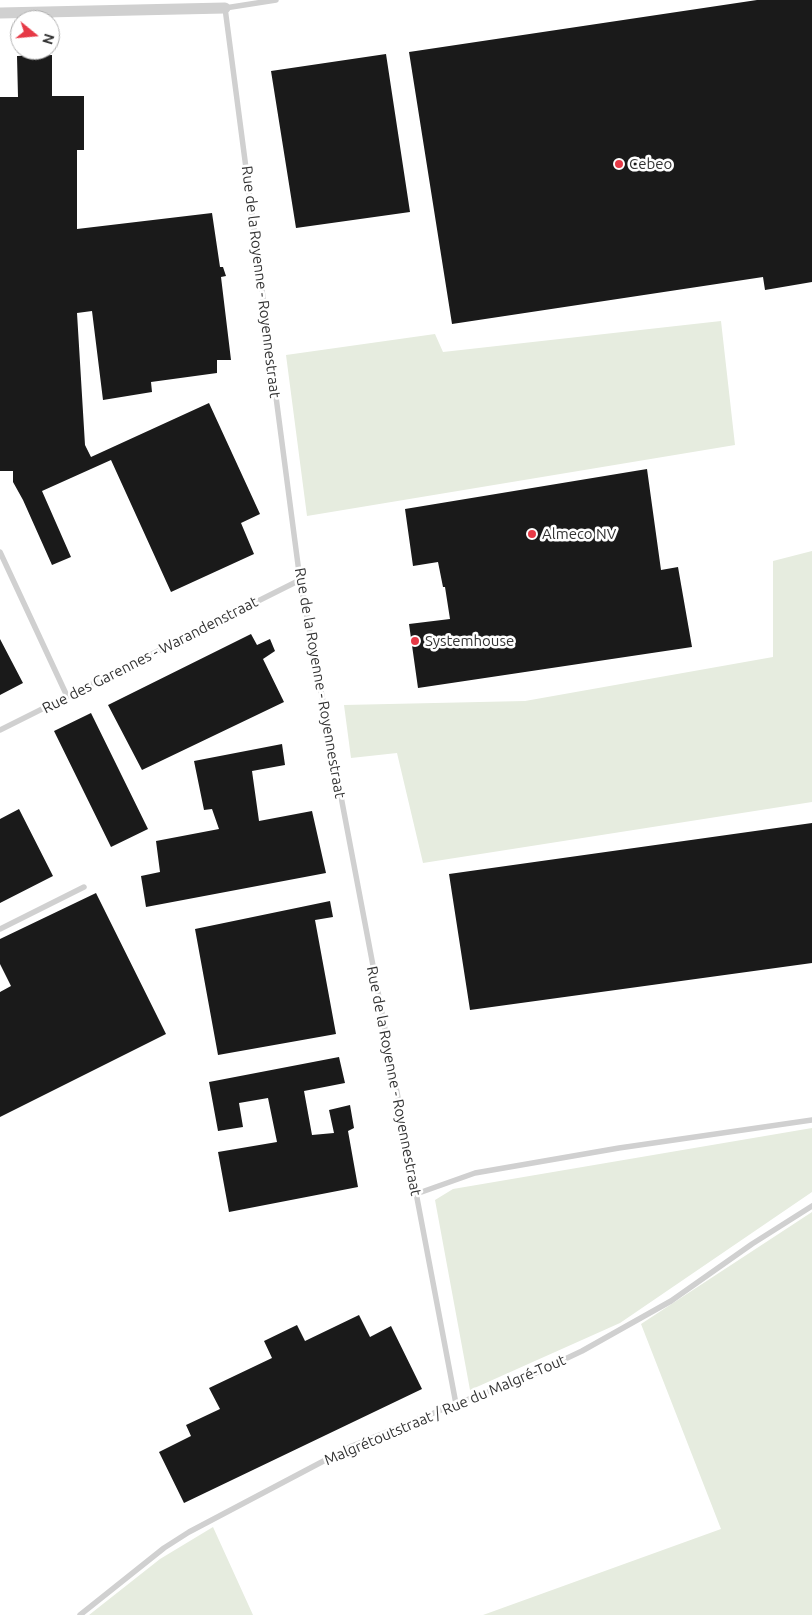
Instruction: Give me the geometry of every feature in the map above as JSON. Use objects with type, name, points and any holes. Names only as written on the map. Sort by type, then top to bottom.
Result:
[{"type":"street","points":[[0,13],[225,8]]},
{"type":"lane","points":[[225,8],[276,0]]},
{"type":"lane","name":"Rue de la Royenne - Royennestraat","points":[[225,8],[300,580],[456,1404]]},
{"type":"lane","points":[[0,552],[67,696]]},
{"type":"lane","name":"Rue des Garennes - Warandenstraat","points":[[0,730],[300,580]]},
{"type":"lane","points":[[0,929],[84,887]]},
{"type":"lane","points":[[416,1194],[475,1173],[619,1148],[812,1120]]},
{"type":"lane","name":"Malgrétoutstraat / Rue du Malgré-Tout","points":[[80,1615],[164,1548],[189,1532],[352,1446],[527,1378],[628,1326],[671,1301],[752,1244],[812,1206]]},
{"type":"shaded area","points":[[721,321],[735,445],[307,516],[286,355],[435,334],[443,352]]},
{"type":"shaded area","points":[[812,551],[812,802],[423,863],[397,753],[351,758],[344,705],[525,701],[773,657],[773,561]]},
{"type":"shaded area","points":[[812,1128],[812,1192],[620,1323],[470,1390],[435,1200],[453,1189]]},
{"type":"shaded area","points":[[812,1212],[812,1615],[483,1615],[721,1529],[641,1324]]},
{"type":"shaded area","points":[[213,1527],[253,1615],[89,1615],[160,1559]]},
{"type":"building","name":"Cebeo","points":[[757,0],[812,0],[812,282],[765,290],[763,277],[452,324],[409,52]]},
{"type":"building","points":[[386,54],[410,212],[296,228],[271,71]]},
{"type":"building","points":[[17,60],[52,60],[52,96],[84,96],[84,150],[77,150],[77,229],[212,213],[220,267],[223,267],[226,276],[221,277],[231,360],[217,360],[217,373],[151,382],[152,392],[103,400],[92,311],[77,313],[85,445],[91,457],[209,403],[260,514],[241,523],[254,554],[171,592],[111,460],[42,491],[71,557],[52,565],[13,482],[13,471],[0,471],[0,97],[18,97]]},
{"type":"building","points":[[647,469],[661,570],[678,567],[692,647],[418,688],[409,624],[450,619],[445,587],[443,587],[438,562],[413,566],[405,509]]},
{"type":"building","points":[[251,634],[257,645],[270,639],[275,651],[263,659],[284,702],[142,770],[108,705]]},
{"type":"building","points":[[0,639],[23,683],[0,695]]},
{"type":"building","points":[[91,713],[148,829],[111,847],[54,731]]},
{"type":"building","points":[[282,744],[285,765],[252,771],[259,821],[312,811],[326,873],[146,907],[141,876],[160,872],[156,841],[219,829],[212,809],[204,810],[194,761]]},
{"type":"building","points":[[19,809],[53,876],[0,903],[0,819]]},
{"type":"building","points":[[812,823],[812,963],[470,1010],[449,874]]},
{"type":"building","points":[[96,893],[166,1034],[0,1117],[0,992],[11,986],[0,964],[0,939]]},
{"type":"building","points":[[330,901],[333,917],[315,920],[336,1034],[218,1055],[195,929]]},
{"type":"building","points":[[339,1057],[345,1083],[304,1091],[312,1135],[334,1133],[329,1110],[350,1105],[354,1128],[348,1131],[358,1187],[229,1212],[218,1152],[277,1142],[268,1098],[239,1103],[243,1127],[218,1131],[209,1082]]},
{"type":"building","points":[[359,1315],[370,1337],[391,1326],[422,1389],[184,1503],[159,1452],[191,1436],[186,1425],[220,1409],[209,1388],[272,1358],[264,1341],[297,1325],[305,1341]]},
{"type":"place","name":"Cebeo","points":[[619,164]]},
{"type":"place","name":"Almeco NV","points":[[532,534]]},
{"type":"place","name":"Systemhouse","points":[[415,641]]}]
